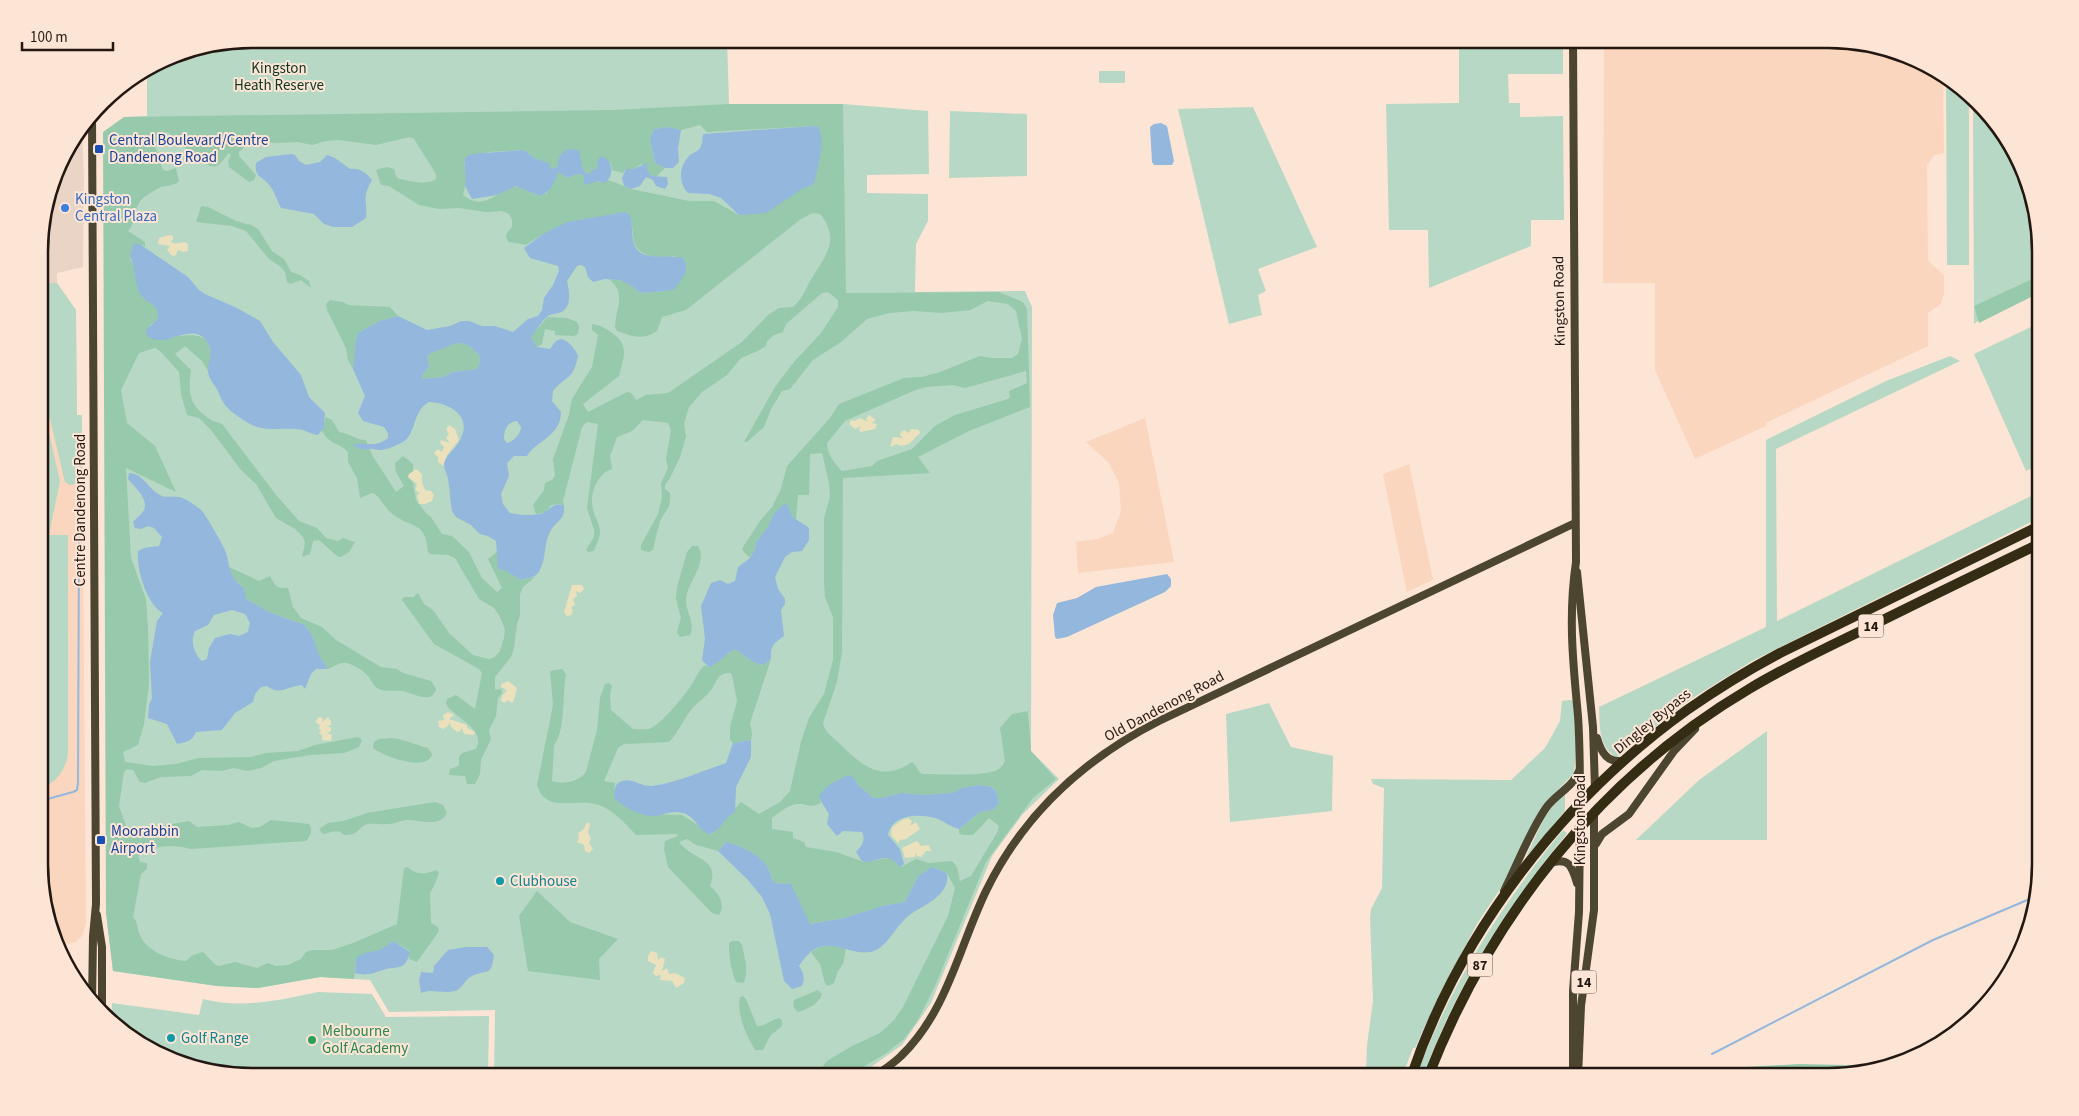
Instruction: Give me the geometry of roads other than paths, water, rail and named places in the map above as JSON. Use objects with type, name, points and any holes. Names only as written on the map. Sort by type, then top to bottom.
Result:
[{"type":"highway","name":"Dingley Bypass","points":[[1414,1068],[1431,1024],[1448,990],[1488,921],[1524,870],[1594,789],[1627,759],[1686,710],[1748,670],[1797,644],[2032,529]]},
{"type":"highway","name":"Dingley Bypass","points":[[1432,1068],[1449,1026],[1480,965],[1514,911],[1549,863],[1580,827],[1658,753],[1707,716],[1748,689],[1793,664],[2032,547]]},
{"type":"highway","name":"Kingston Road","points":[[1594,789],[1594,812]]},
{"type":"highway","name":"Kingston Road","points":[[1580,805],[1580,827]]},
{"type":"main road","name":"Kingston Road","points":[[1573,48],[1576,562],[1582,602],[1592,706],[1594,789]]},
{"type":"main road","name":"Centre Dandenong Road","points":[[92,124],[96,904],[92,936],[92,992]]},
{"type":"main road","name":"Old Dandenong Road","points":[[886,1068],[900,1057],[931,1019],[948,986],[986,891],[1018,836],[1039,810],[1092,762],[1123,740],[1151,726],[1575,523]]},
{"type":"main road","name":"Kingston Road","points":[[1576,562],[1572,593],[1571,647],[1578,717],[1580,805]]},
{"type":"main road","points":[[1592,706],[1597,740],[1603,753],[1615,761],[1627,759]]},
{"type":"main road","points":[[1595,847],[1600,836],[1629,814],[1674,751],[1707,716]]},
{"type":"main road","points":[[1488,921],[1544,811],[1556,795],[1574,780],[1579,769]]},
{"type":"main road","name":"Kingston Road","points":[[1576,1066],[1581,1006],[1594,916],[1594,812]]},
{"type":"main road","name":"Kingston Road","points":[[1576,1066],[1573,991],[1580,889],[1580,827]]},
{"type":"main road","points":[[1549,863],[1559,861],[1569,864],[1580,889]]},
{"type":"main road","name":"Centre Dandenong Road","points":[[96,904],[102,947],[102,1003]]},
{"type":"main road","points":[[1573,991],[1578,989],[1586,943],[1594,916]]},
{"type":"water","points":[[1161,123],[1167,126],[1174,161],[1172,165],[1154,165],[1152,162],[1150,127]]},
{"type":"water","points":[[669,127],[681,130],[678,148],[679,162],[673,168],[665,168],[655,163],[650,138],[654,129]]},
{"type":"water","points":[[818,127],[821,139],[814,184],[802,189],[766,213],[739,215],[721,198],[709,194],[688,193],[685,189],[681,179],[683,165],[689,156],[700,148],[703,134]]},
{"type":"water","points":[[569,149],[579,150],[585,173],[590,174],[592,170],[598,168],[597,161],[601,156],[605,158],[611,168],[608,180],[605,183],[598,181],[584,185],[584,175],[577,174],[568,178],[558,172],[552,187],[540,196],[516,186],[497,195],[472,199],[465,186],[465,160],[466,157],[472,154],[524,150],[534,158],[549,163],[551,169],[558,167],[560,156]]},
{"type":"water","points":[[295,155],[299,161],[306,165],[320,162],[327,155],[335,158],[350,169],[360,170],[367,175],[372,180],[366,196],[366,218],[352,227],[333,227],[324,224],[314,214],[281,208],[272,188],[256,172],[256,163],[266,157]]},
{"type":"water","points":[[647,163],[647,170],[652,176],[667,177],[668,184],[665,189],[656,186],[653,180],[646,177],[640,186],[631,189],[624,186],[622,178],[626,169],[634,169]]},
{"type":"water","points":[[625,212],[630,215],[634,244],[642,254],[656,257],[683,258],[686,264],[686,272],[675,289],[640,293],[629,284],[620,280],[605,279],[593,282],[588,277],[585,267],[577,266],[567,281],[568,305],[561,312],[548,316],[531,338],[537,347],[550,349],[555,342],[562,339],[572,346],[578,356],[574,370],[553,391],[552,401],[561,412],[557,427],[527,456],[514,456],[507,463],[509,476],[501,494],[503,504],[510,513],[536,515],[557,505],[564,506],[562,517],[552,528],[546,542],[541,568],[534,576],[521,580],[506,571],[498,569],[496,541],[480,534],[471,525],[456,517],[452,511],[444,464],[463,433],[464,425],[458,413],[445,405],[429,402],[419,412],[410,435],[401,443],[382,450],[363,450],[352,445],[374,444],[388,438],[388,433],[384,427],[363,421],[358,413],[365,396],[353,369],[356,342],[358,333],[380,321],[398,316],[427,330],[450,326],[461,321],[469,321],[482,326],[495,326],[513,332],[528,319],[538,316],[542,310],[544,298],[553,285],[559,271],[558,266],[530,258],[524,248],[543,234],[567,222]],"holes":[[[462,343],[471,347],[480,356],[477,369],[453,372],[443,377],[422,379],[422,375],[429,367],[427,358],[429,354],[454,344]],[[517,421],[521,427],[520,432],[507,443],[504,439],[505,430],[508,425]]]},
{"type":"water","points":[[138,243],[188,277],[205,294],[237,308],[260,321],[273,342],[301,375],[309,397],[325,413],[324,428],[318,435],[299,429],[260,428],[246,422],[231,411],[224,403],[209,376],[210,347],[208,342],[198,334],[191,333],[160,340],[153,339],[147,335],[146,330],[158,318],[158,313],[155,306],[140,294],[137,285],[130,256],[133,245]]},
{"type":"water","points":[[129,473],[134,474],[142,478],[160,495],[182,498],[191,502],[202,511],[224,548],[231,573],[244,588],[246,599],[271,613],[305,625],[312,635],[319,655],[328,669],[316,669],[311,674],[305,689],[302,685],[280,690],[267,686],[261,687],[255,694],[253,702],[235,713],[222,730],[196,732],[189,741],[184,743],[177,744],[167,724],[148,718],[149,705],[152,698],[150,662],[157,621],[163,613],[152,602],[144,586],[139,567],[138,551],[144,548],[159,546],[162,537],[154,528],[148,526],[141,529],[135,528],[133,522],[144,510],[145,506],[143,497],[128,479]],"holes":[[[232,610],[245,614],[250,623],[248,632],[239,636],[230,634],[215,638],[209,648],[207,659],[202,661],[194,647],[193,638],[195,631],[208,625],[214,615]]]},
{"type":"water","points":[[788,504],[793,517],[809,528],[809,540],[802,551],[792,552],[785,557],[775,577],[778,589],[785,599],[785,604],[781,610],[784,636],[773,645],[771,659],[763,665],[753,662],[735,649],[709,667],[702,660],[705,639],[701,606],[711,583],[720,580],[728,584],[735,581],[738,567],[750,558],[755,549],[756,542],[768,527],[773,515],[783,505]]},
{"type":"water","points":[[1167,574],[1171,579],[1171,586],[1165,592],[1067,637],[1057,639],[1055,637],[1053,615],[1057,603],[1077,598],[1096,587]]},
{"type":"water","points":[[751,740],[751,757],[736,787],[735,812],[709,834],[702,830],[691,817],[683,813],[673,812],[656,816],[645,815],[628,808],[614,798],[616,786],[622,781],[626,780],[652,786],[680,780],[726,763],[733,743]]},
{"type":"water","points":[[849,775],[873,798],[902,793],[923,795],[952,793],[962,788],[980,785],[992,787],[996,791],[999,803],[993,810],[980,812],[959,829],[931,817],[915,816],[901,819],[895,823],[888,835],[900,849],[904,864],[900,867],[887,858],[864,862],[856,852],[863,843],[862,832],[843,831],[837,836],[827,824],[829,814],[819,798],[827,787]]},
{"type":"water","points":[[726,842],[744,848],[765,863],[774,883],[791,884],[810,924],[844,918],[882,906],[905,902],[918,876],[932,867],[947,873],[947,882],[940,894],[906,918],[878,949],[858,952],[839,947],[819,947],[809,954],[799,966],[804,976],[802,986],[792,989],[784,981],[770,914],[762,897],[747,879],[718,851]]},
{"type":"water","points":[[393,941],[410,952],[406,963],[400,967],[369,974],[355,973],[356,958],[365,953],[380,950]]},
{"type":"water","points":[[466,947],[487,947],[494,955],[492,967],[488,971],[470,977],[455,991],[429,991],[421,993],[419,980],[421,972],[433,973],[434,966],[448,950]]},
{"type":"waterway","points":[[48,799],[77,790],[78,783],[79,537]]},
{"type":"waterway","points":[[1712,1054],[1933,940],[2029,899]]},
{"type":"place","name":"Central Boulevard/Centre Dandenong Road","points":[[99,149]]},
{"type":"place","name":"Kingston Central Plaza","points":[[65,208]]},
{"type":"place","name":"Moorabbin Airport","points":[[101,840]]},
{"type":"place","name":"Clubhouse","points":[[500,881]]},
{"type":"place","name":"Golf Range","points":[[171,1038]]},
{"type":"place","name":"Melbourne Golf Academy","points":[[312,1040]]},
{"type":"park label","name":"Kingston Heath Reserve","points":[[279,76]]}]
